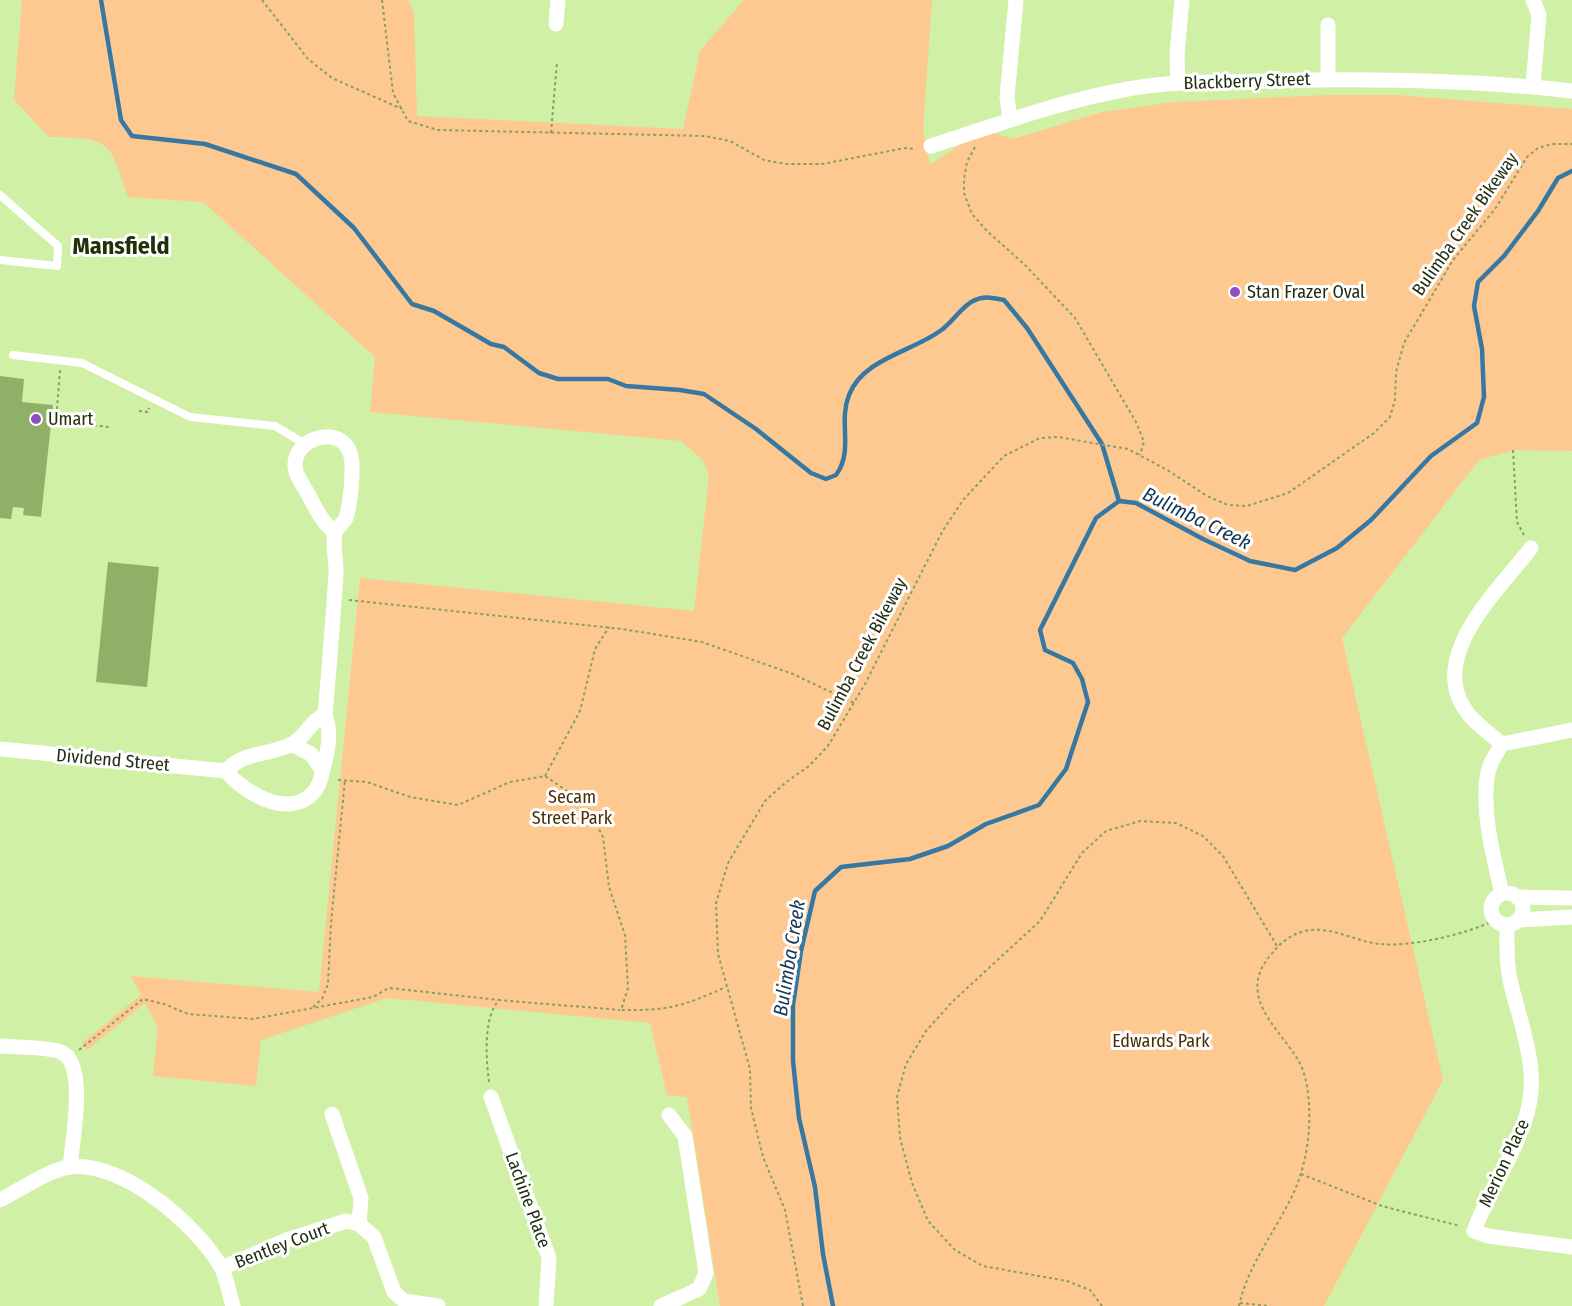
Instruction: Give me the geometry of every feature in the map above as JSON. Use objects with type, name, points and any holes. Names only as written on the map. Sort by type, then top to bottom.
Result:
[{"type":"street","points":[[556,24],[558,0]]},
{"type":"street","points":[[1010,120],[1007,97],[1016,0]]},
{"type":"street","points":[[1178,83],[1177,54],[1182,0]]},
{"type":"street","points":[[1533,0],[1539,15],[1533,86]]},
{"type":"street","points":[[1328,25],[1328,79]]},
{"type":"street","name":"Blackberry Street","points":[[931,146],[1093,96],[1178,83],[1328,79],[1533,86],[1572,91]]},
{"type":"street","points":[[325,715],[316,718],[307,732],[291,744],[236,760],[225,771],[236,783],[262,797],[289,805],[312,795],[318,785],[327,751],[329,724],[325,715],[334,598],[335,532],[345,519],[352,467],[351,454],[345,443],[334,437],[324,436],[305,444],[296,461],[296,471],[324,524],[335,532]]},
{"type":"street","points":[[1502,744],[1470,717],[1460,700],[1454,681],[1456,655],[1464,635],[1531,548]]},
{"type":"street","points":[[1502,894],[1491,843],[1486,785],[1492,761],[1502,744],[1572,729]]},
{"type":"street","points":[[291,744],[311,754],[322,770]]},
{"type":"street","name":"Dividend Street","points":[[0,750],[225,771]]},
{"type":"street","points":[[1572,898],[1517,897],[1510,893],[1502,894],[1492,905],[1507,922],[1572,917]]},
{"type":"street","name":"Merion Place","points":[[1517,897],[1523,906],[1507,922],[1510,976],[1531,1071],[1531,1091],[1523,1128],[1485,1201],[1474,1231],[1488,1236],[1572,1247]]},
{"type":"street","points":[[0,1046],[59,1051],[69,1057],[77,1076],[70,1167]]},
{"type":"street","name":"Lachine Place","points":[[491,1097],[549,1258],[546,1306]]},
{"type":"street","points":[[332,1114],[361,1198],[359,1224],[374,1237],[394,1292],[404,1301],[438,1306]]},
{"type":"street","points":[[661,1306],[699,1289],[706,1273],[685,1137],[669,1116]]},
{"type":"street","points":[[0,1200],[70,1167],[106,1171],[135,1184],[200,1239],[222,1268],[233,1306]]},
{"type":"street","name":"Bentley Court","points":[[222,1268],[346,1221],[359,1224]]},
{"type":"lane","points":[[0,195],[58,246],[57,266],[0,260]]},
{"type":"lane","points":[[12,355],[82,363],[190,417],[275,426],[289,432],[305,444]]},
{"type":"path","points":[[262,0],[308,59],[332,78],[402,110]]},
{"type":"path","points":[[382,0],[393,93],[408,121],[438,130],[705,136],[730,141],[764,160],[786,164],[822,164],[905,148],[931,146]]},
{"type":"path","points":[[551,133],[557,62]]},
{"type":"path","points":[[983,129],[967,162],[964,179],[967,205],[987,231],[1025,264],[1075,318],[1136,422],[1143,442],[1140,454]]},
{"type":"path","name":"Bulimba Creek Bikeway","points":[[803,1306],[785,1210],[763,1157],[756,1132],[751,1108],[750,1069],[718,954],[716,903],[728,862],[765,801],[809,766],[828,746],[854,703],[942,532],[982,477],[1004,456],[1040,438],[1085,440],[1128,449],[1140,454],[1207,496],[1228,505],[1247,506],[1288,493],[1374,433],[1390,417],[1395,400],[1396,372],[1404,343],[1453,260],[1495,208],[1527,157],[1538,148],[1552,144],[1572,144]]},
{"type":"path","points":[[61,360],[54,421],[109,427]]},
{"type":"path","points":[[1513,450],[1517,522],[1531,548]]},
{"type":"path","points":[[334,598],[609,627],[702,642],[794,674],[854,703]]},
{"type":"path","points":[[545,776],[580,711],[595,649],[609,627]]},
{"type":"path","points":[[338,780],[367,782],[410,797],[458,805],[510,782],[545,776],[586,804],[603,837],[609,887],[625,934],[628,988],[621,1010]]},
{"type":"path","points":[[313,1007],[322,999],[328,984],[330,933],[345,780]]},
{"type":"path","points":[[1102,1306],[1090,1290],[1067,1281],[983,1266],[955,1250],[928,1221],[912,1183],[900,1138],[897,1097],[906,1064],[926,1031],[952,1002],[1040,921],[1082,853],[1106,831],[1140,821],[1176,823],[1203,836],[1223,856],[1277,946]]},
{"type":"path","points":[[1270,1306],[1239,1304],[1247,1278],[1301,1174],[1310,1120],[1308,1092],[1298,1060],[1264,1016],[1258,980],[1265,962],[1277,946],[1290,937],[1307,931],[1329,931],[1381,944],[1411,943],[1507,922]]},
{"type":"path","points":[[69,1057],[142,999],[164,1004],[188,1014],[253,1019],[373,997],[389,988],[499,1000],[658,1011],[677,1007],[726,987]]},
{"type":"path","points":[[491,1097],[487,1066],[491,1009],[499,1000]]},
{"type":"path","points":[[1301,1174],[1382,1206],[1474,1231]]},
{"type":"green space","points":[[22,0],[408,0],[414,12],[417,116],[683,129],[700,51],[744,0],[932,0],[923,130],[930,165],[983,129],[1013,139],[1102,112],[1174,102],[1327,95],[1397,95],[1572,109],[1572,451],[1513,450],[1479,460],[1342,638],[1443,1080],[1324,1306],[720,1306],[687,1097],[667,1095],[650,1023],[387,998],[261,1040],[256,1086],[153,1076],[158,1028],[145,1003],[87,1050],[82,1043],[141,995],[131,976],[319,992],[360,578],[694,611],[709,476],[703,460],[681,441],[370,412],[375,357],[203,202],[128,197],[116,163],[105,146],[85,139],[49,137],[14,100]]},
{"type":"building","points":[[0,376],[24,379],[22,402],[53,405],[41,517],[23,515],[24,508],[13,507],[11,519],[0,518]]},
{"type":"building","points":[[108,562],[159,567],[147,687],[96,682]]},
{"type":"waterway","points":[[101,0],[121,120],[132,136],[205,144],[296,174],[354,228],[412,304],[434,311],[491,344],[504,347],[539,373],[558,379],[608,379],[626,386],[704,394],[756,429],[811,473],[826,479],[836,475],[841,466],[845,446],[846,405],[856,383],[865,373],[876,364],[940,331],[973,301],[985,298],[1004,300],[1027,328],[1102,444],[1119,501]]},
{"type":"waterway","name":"Bulimba Creek","points":[[833,1306],[823,1254],[815,1187],[799,1118],[793,1061],[793,1005],[801,951],[815,891],[841,867],[910,859],[948,846],[986,824],[1039,805],[1066,769],[1088,702],[1082,679],[1073,663],[1045,650],[1040,630],[1096,518],[1119,501],[1136,503],[1250,561],[1295,570],[1337,548],[1371,520],[1431,456],[1477,423],[1484,397],[1482,349],[1474,306],[1478,282],[1504,256],[1538,211],[1558,178],[1572,171]]},
{"type":"place","name":"Stan Frazer Oval","points":[[1235,292]]},
{"type":"place","name":"Umart","points":[[36,419]]},
{"type":"district","name":"Mansfield","points":[[121,246]]},
{"type":"park label","name":"Secam Street Park","points":[[572,807]]},
{"type":"park label","name":"Edwards Park","points":[[1161,1041]]}]
